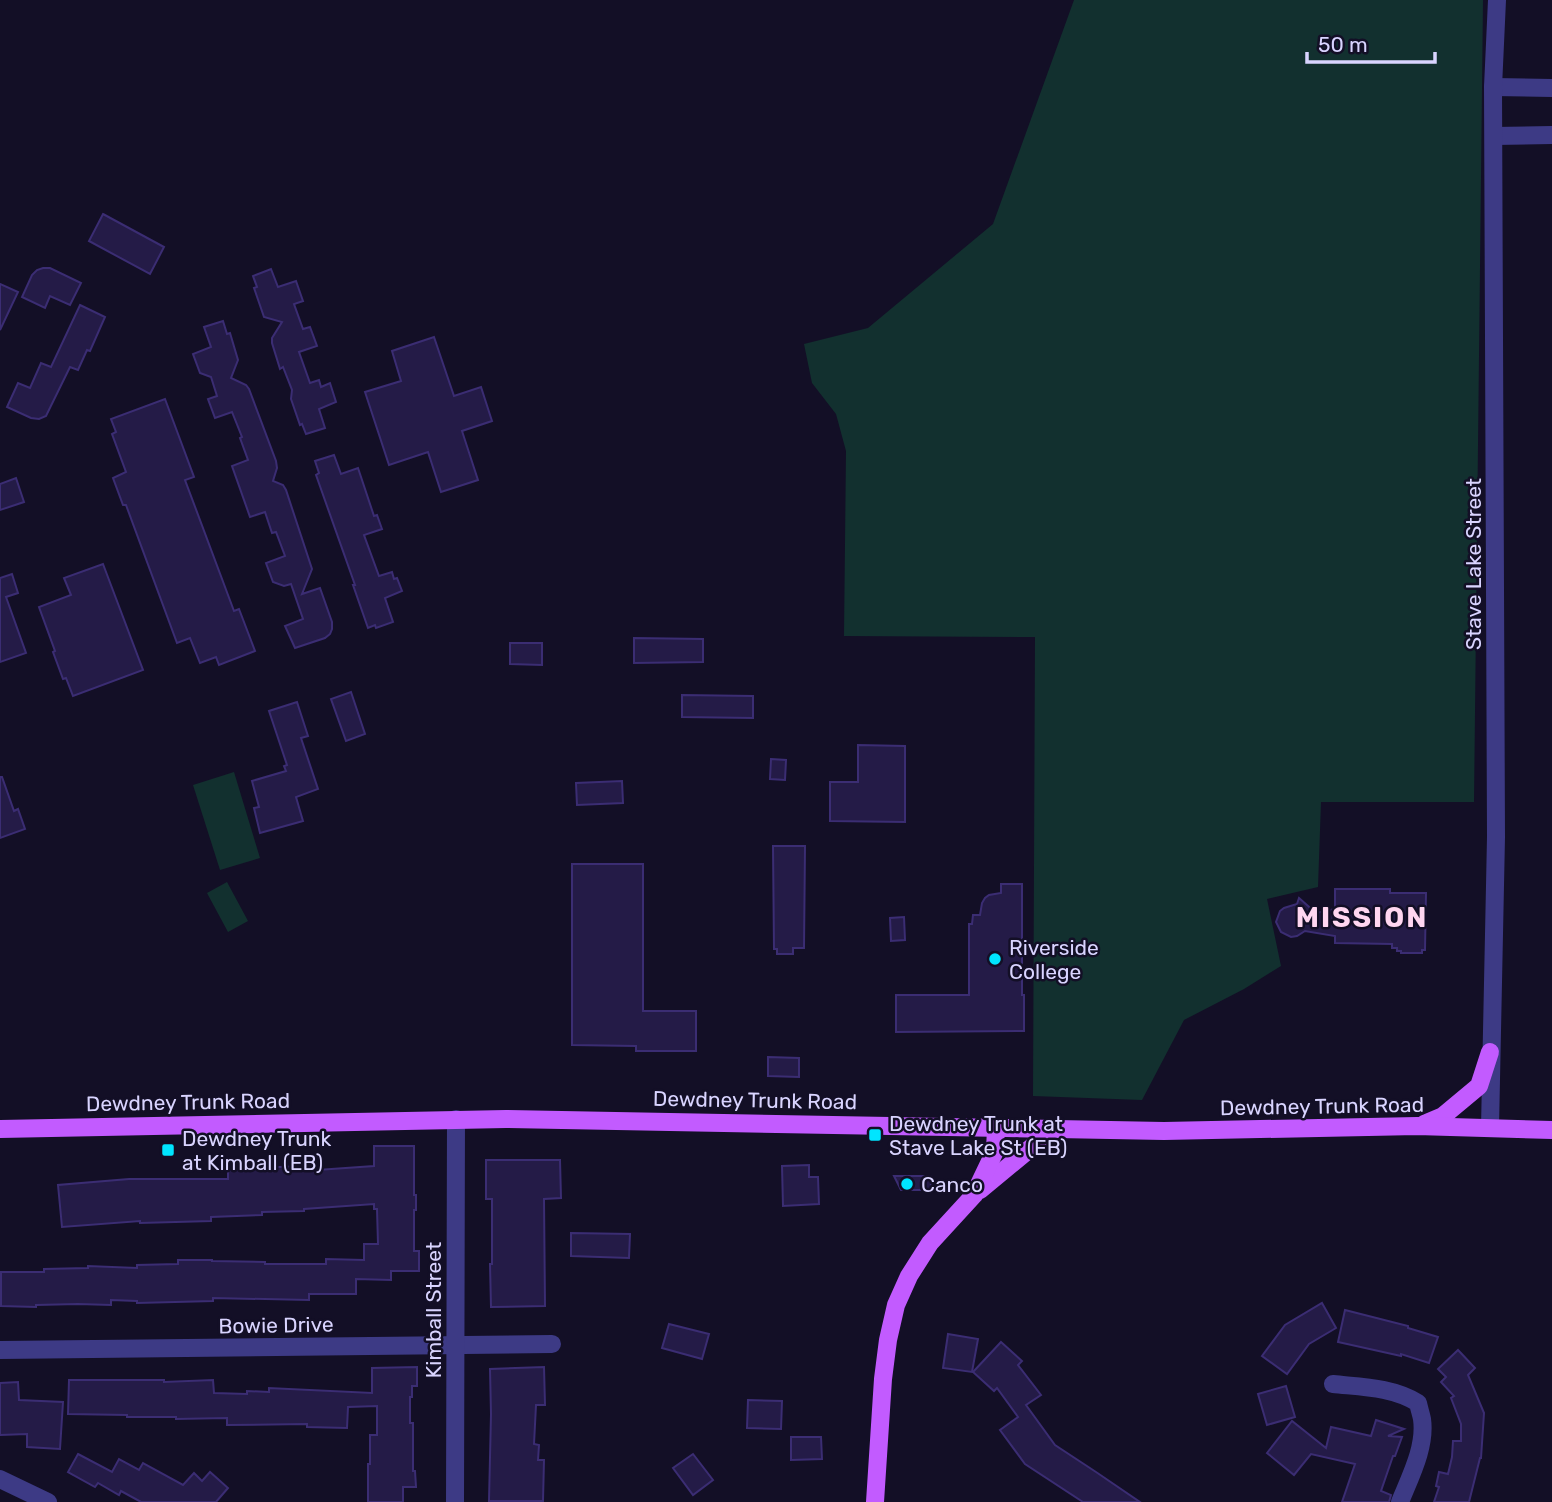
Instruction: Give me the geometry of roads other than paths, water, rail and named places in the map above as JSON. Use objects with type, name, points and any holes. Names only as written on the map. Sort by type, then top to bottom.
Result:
[{"type":"main road","points":[[1417,1126],[1443,1116],[1479,1086],[1490,1052]]},
{"type":"main road","name":"Dewdney Trunk Road","points":[[0,1129],[457,1119],[593,1119],[1164,1131],[1417,1126],[1552,1130]]},
{"type":"main road","points":[[974,1195],[995,1151],[996,1127]]},
{"type":"main road","points":[[876,1502],[883,1379],[888,1340],[897,1305],[909,1276],[930,1243],[974,1195],[1055,1128]]},
{"type":"street","name":"Stave Lake Street","points":[[1490,1128],[1496,837],[1493,87],[1497,0]]},
{"type":"street","points":[[1493,87],[1552,88]]},
{"type":"street","points":[[1494,136],[1552,135]]},
{"type":"street","name":"Kimball Street","points":[[454,1502],[457,1119]]},
{"type":"street","name":"Bowie Drive","points":[[0,1350],[552,1344]]},
{"type":"street","points":[[1333,1384],[1405,1395],[1418,1403],[1422,1437],[1400,1502]]},
{"type":"street","points":[[0,1479],[48,1502]]},
{"type":"place","name":"Riverside College","points":[[995,959]]},
{"type":"place","name":"Dewdney Trunk at Stave Lake St (EB)","points":[[875,1135]]},
{"type":"place","name":"Dewdney Trunk at Kimball (EB)","points":[[168,1150]]},
{"type":"place","name":"Canco","points":[[907,1184]]},
{"type":"district","name":"MISSION","points":[[1362,917]]}]
